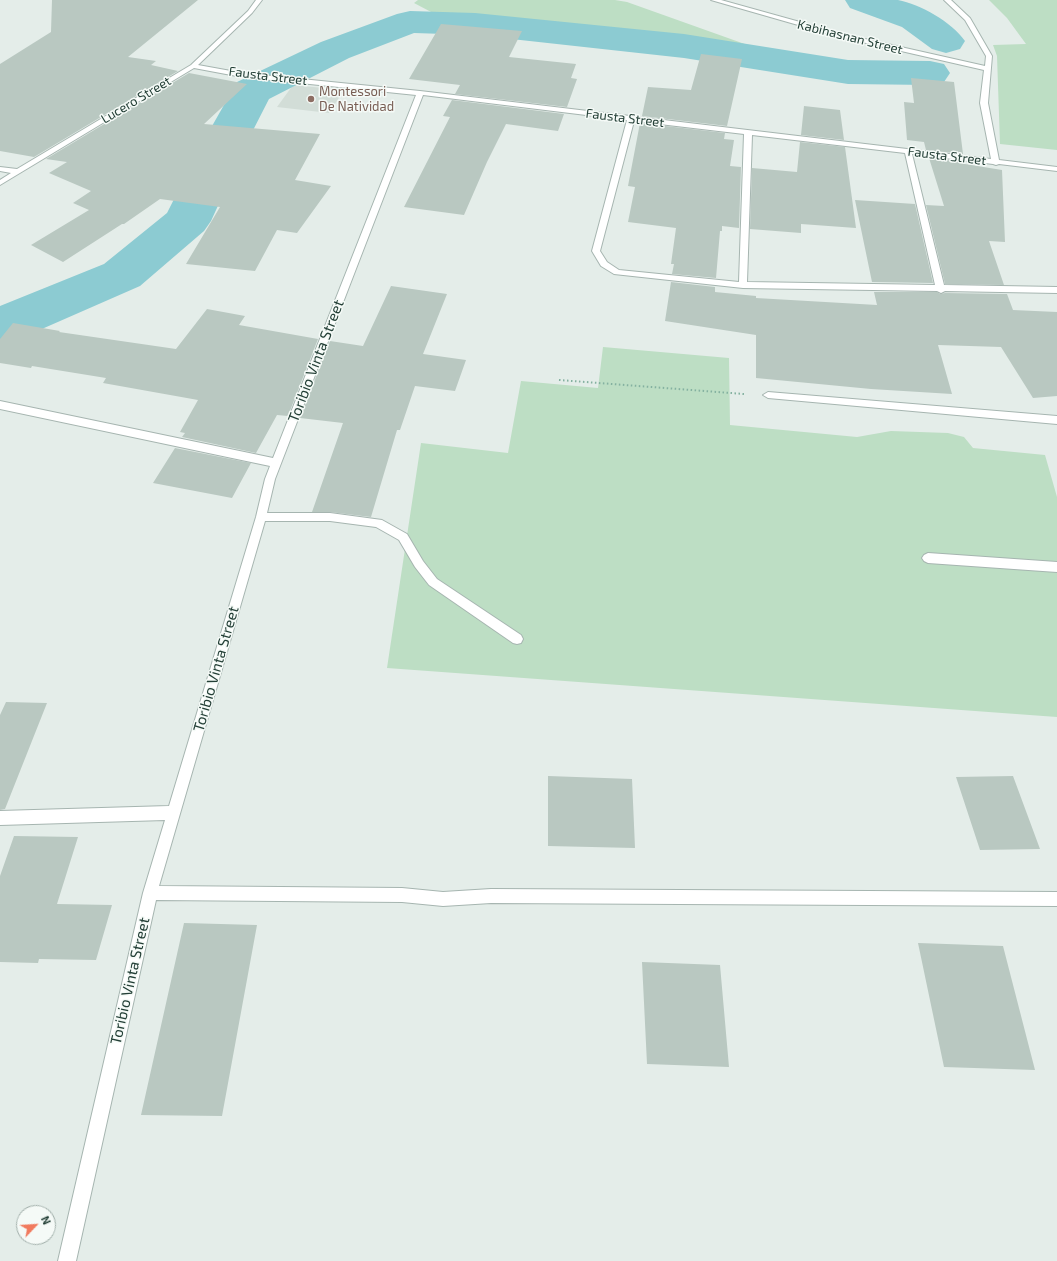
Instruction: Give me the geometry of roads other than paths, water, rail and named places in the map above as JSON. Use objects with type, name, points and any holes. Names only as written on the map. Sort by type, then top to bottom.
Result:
[{"type":"street","name":"Lucero Street","points":[[0,183],[193,66],[250,12],[259,0]]},
{"type":"street","name":"Kabihasnan Street","points":[[714,0],[842,36],[988,69]]},
{"type":"street","points":[[947,0],[968,19],[989,56],[984,103],[996,162]]},
{"type":"street","name":"Fausta Street","points":[[193,66],[242,75],[420,93],[1057,169]]},
{"type":"street","name":"Toribio Vinta Street","points":[[67,1261],[150,893],[261,517],[270,479],[420,93]]},
{"type":"street","points":[[631,119],[596,251],[604,264],[617,272],[743,285],[941,290],[1057,290]]},
{"type":"street","points":[[743,285],[748,133]]},
{"type":"street","points":[[908,152],[941,290]]},
{"type":"street","points":[[0,169],[18,172]]},
{"type":"street","points":[[768,396],[1057,420]]},
{"type":"street","points":[[0,404],[276,463]]},
{"type":"street","points":[[261,517],[330,517],[378,523],[403,537],[419,564],[433,582],[517,639]]},
{"type":"street","points":[[928,558],[1057,567]]},
{"type":"street","points":[[0,818],[174,813]]},
{"type":"street","points":[[150,893],[402,895],[443,899],[490,896],[1057,899]]},
{"type":"waterway","points":[[863,0],[915,19],[946,41]]},
{"type":"waterway","points":[[0,326],[122,275],[187,221],[225,142],[252,91],[335,50],[410,22],[475,24],[684,46],[848,72],[930,73]]},
{"type":"place","name":"Montessori De Natividad","points":[[311,99]]}]
